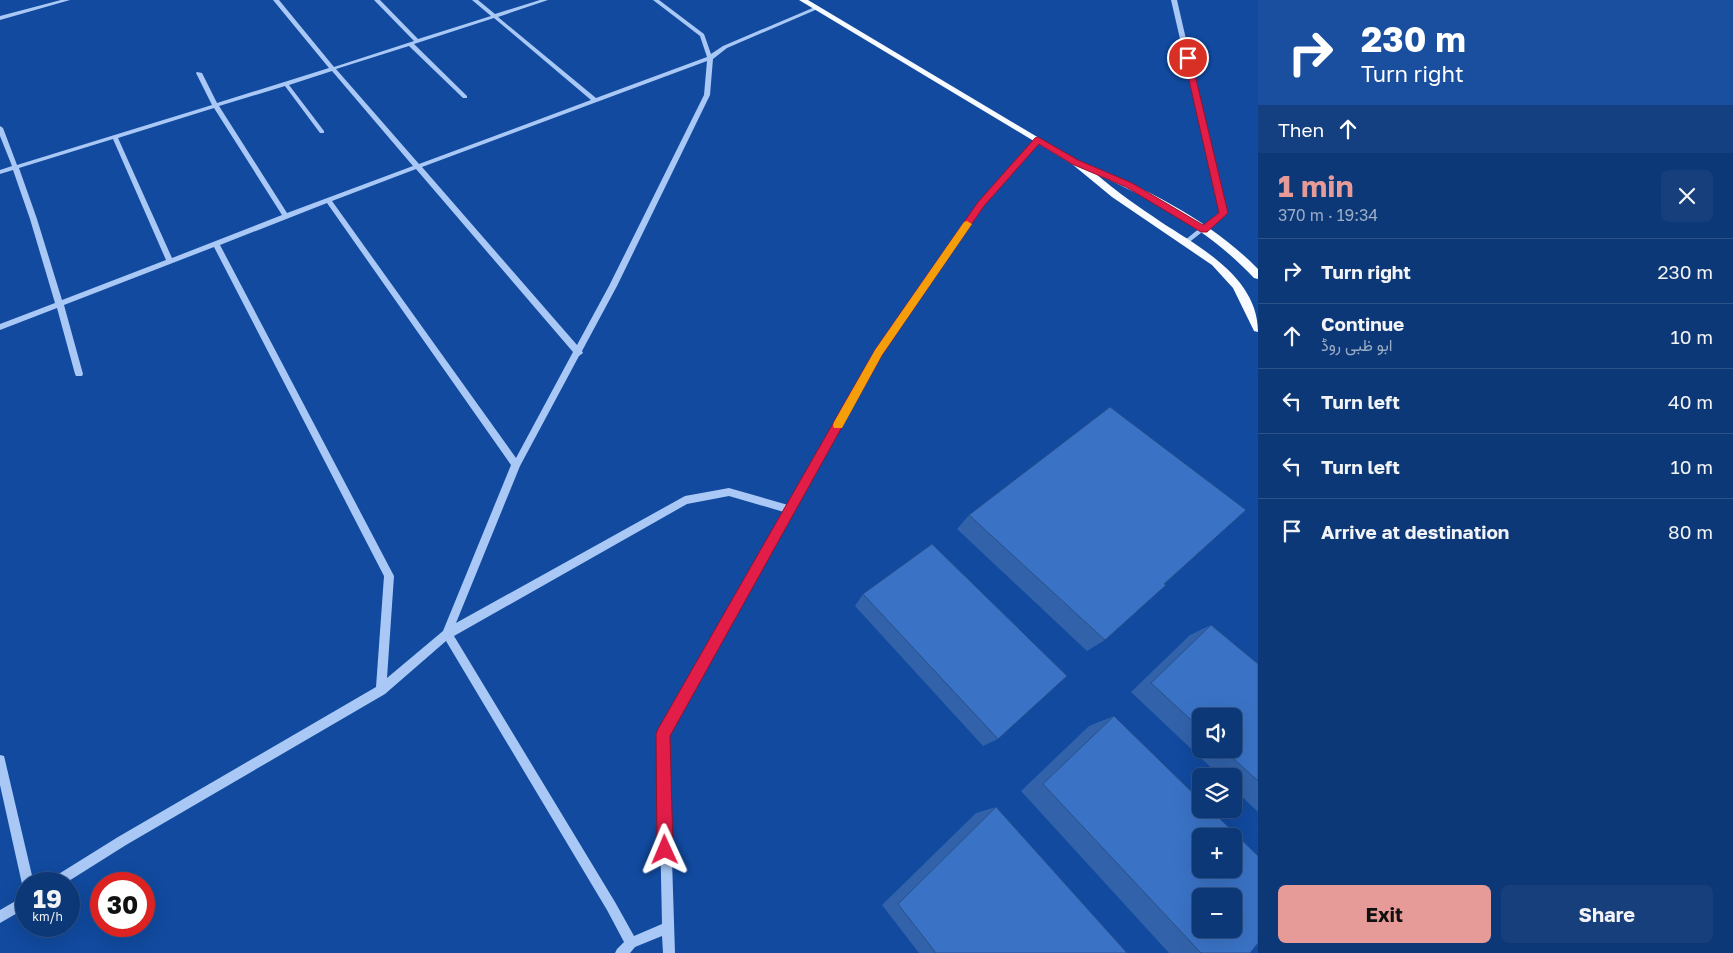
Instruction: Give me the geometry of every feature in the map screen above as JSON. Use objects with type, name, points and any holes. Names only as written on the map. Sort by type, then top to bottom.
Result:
[{"type":"main road","points":[[803,0],[1075,162],[1129,185],[1204,230],[1244,258],[1258,275]]},
{"type":"main road","points":[[1075,162],[1115,195],[1188,242],[1216,263],[1237,286],[1258,328]]},
{"type":"street","points":[[0,18],[67,0]]},
{"type":"street","points":[[276,0],[333,69],[420,167],[579,353]]},
{"type":"street","points":[[377,0],[418,42]]},
{"type":"street","points":[[475,0],[596,101]]},
{"type":"street","points":[[0,172],[286,84],[545,0]]},
{"type":"street","points":[[447,634],[516,466],[579,353],[707,95],[710,58],[702,35],[656,0]]},
{"type":"street","points":[[1174,0],[1223,213],[1188,242]]},
{"type":"street","points":[[0,327],[328,200],[710,58],[725,47],[817,8]]},
{"type":"street","points":[[410,44],[464,97]]},
{"type":"street","points":[[198,73],[216,106],[286,217]]},
{"type":"street","points":[[286,84],[322,132]]},
{"type":"street","points":[[0,128],[16,167],[61,304],[79,374]]},
{"type":"street","points":[[115,137],[170,262]]},
{"type":"street","points":[[668,953],[663,734],[791,510],[878,352],[981,204],[1038,140]]},
{"type":"street","points":[[328,200],[516,466]]},
{"type":"street","points":[[216,244],[389,576],[381,690]]},
{"type":"street","points":[[72,872],[122,840],[381,690],[447,634],[685,500],[729,492],[791,510]]},
{"type":"street","points":[[447,634],[611,906],[631,944]]},
{"type":"street","points":[[0,760],[25,872]]},
{"type":"street","points":[[0,917],[15,908]]},
{"type":"street","points":[[621,953],[631,944],[667,928]]},
{"type":"building","points":[[1110,407],[1246,510],[1105,640],[969,515]]},
{"type":"building","points":[[932,544],[1067,676],[998,739],[863,594]]},
{"type":"building","points":[[1211,625],[1258,664],[1258,781],[1233,758],[1242,758],[1242,708],[1192,708],[1192,721],[1151,683]]},
{"type":"building","points":[[1114,716],[1192,792],[1192,818],[1219,818],[1229,828],[1192,828],[1192,878],[1242,878],[1242,840],[1258,856],[1258,943],[1250,953],[1201,953],[1043,784]]},
{"type":"building","points":[[996,807],[1127,953],[936,953],[898,904]]},
{"type":"slow traffic","points":[[838,425],[878,352],[967,224]]},
{"type":"route","points":[[665,850],[663,734],[791,510],[878,352],[981,204],[1038,140],[1075,162],[1129,185],[1204,230],[1223,213],[1188,58]]}]
